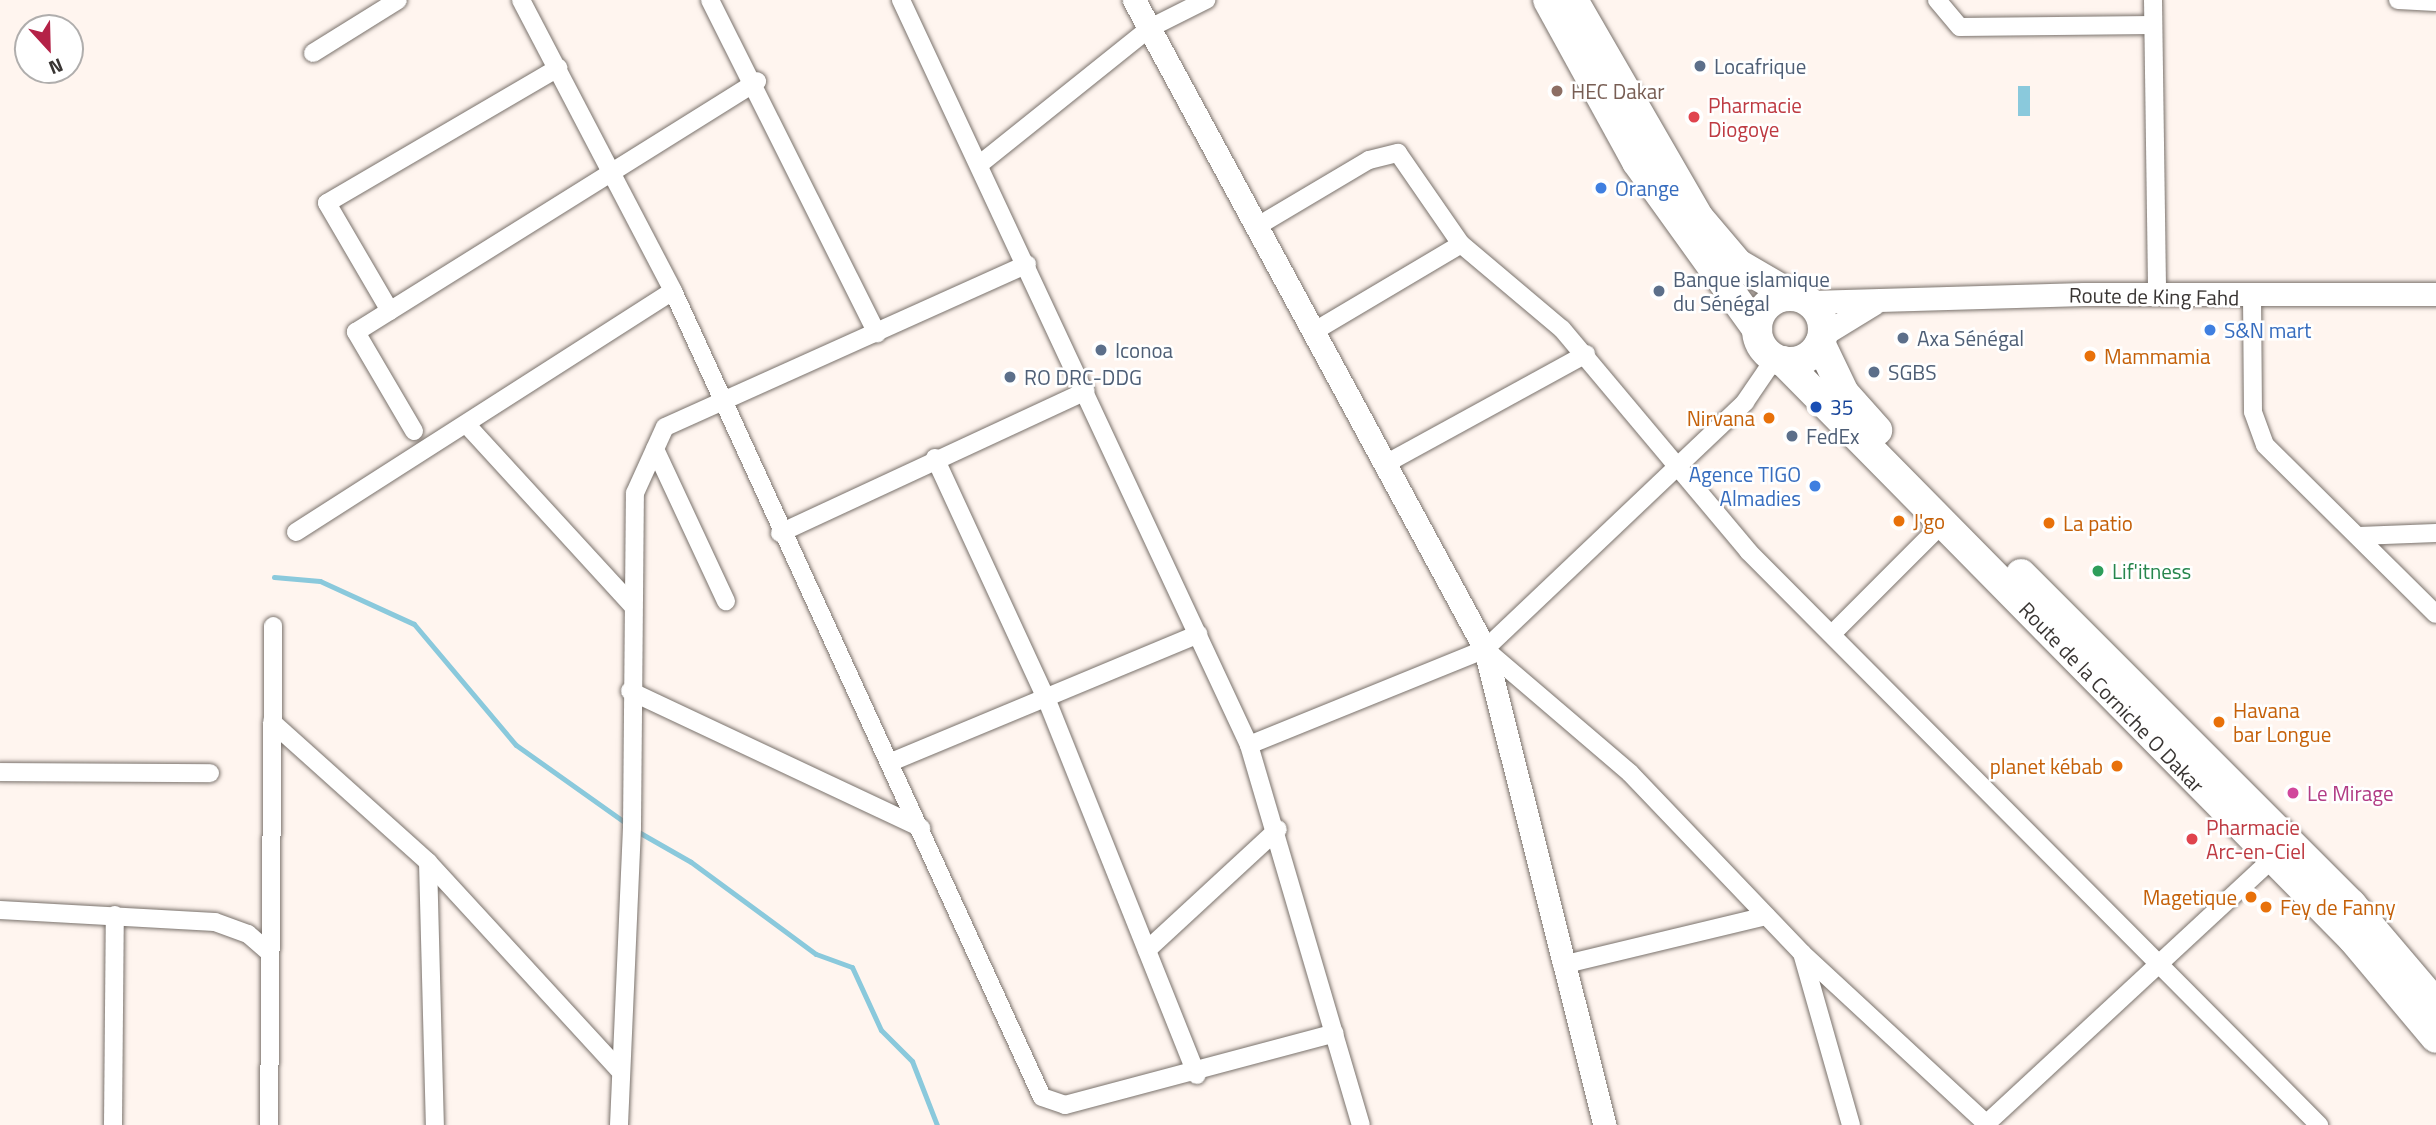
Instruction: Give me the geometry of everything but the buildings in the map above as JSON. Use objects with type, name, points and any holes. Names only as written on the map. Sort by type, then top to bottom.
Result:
[{"type":"highway","points":[[1548,0],[1637,162],[1779,360],[1805,359],[1822,339],[1801,299],[1744,269],[1699,218],[1573,0]]},
{"type":"highway","points":[[1757,329],[1769,303],[1801,299]]},
{"type":"highway","name":"Route de la Corniche O Dakar","points":[[1822,339],[1857,409],[2351,904],[2436,1004]]},
{"type":"highway","name":"Route de la Corniche O Dakar","points":[[1779,360],[2353,939],[2436,1038]]},
{"type":"street","points":[[313,53],[398,0]]},
{"type":"street","points":[[521,0],[613,171],[673,291],[780,533],[891,762],[1049,1104],[1197,1074],[1335,1032]]},
{"type":"street","points":[[710,0],[757,81],[877,333]]},
{"type":"street","points":[[901,0],[1027,264],[1249,745],[1278,830],[1361,1125]]},
{"type":"street","points":[[1134,0],[1313,332],[1387,463],[1485,649],[1562,965],[1605,1125]]},
{"type":"street","points":[[979,164],[1150,28],[1206,0]]},
{"type":"street","points":[[1937,0],[1960,27],[2153,25]]},
{"type":"street","points":[[2153,0],[2157,294]]},
{"type":"street","points":[[2399,0],[2436,2]]},
{"type":"street","points":[[390,311],[327,203],[558,68]]},
{"type":"street","points":[[414,431],[356,332],[757,81]]},
{"type":"street","points":[[1256,227],[1369,160],[1393,153],[1405,159],[1461,244],[1586,355],[1748,551],[2163,963],[2319,1125]]},
{"type":"street","points":[[1313,332],[1461,244]]},
{"type":"street","points":[[619,1125],[632,828],[630,691],[635,493],[665,426],[1027,264]]},
{"type":"street","points":[[296,533],[673,291]]},
{"type":"street","name":"Route de King Fahd","points":[[1801,299],[1873,304],[2157,294],[2252,297],[2436,295]]},
{"type":"street","points":[[2252,297],[2253,412],[2265,445],[2436,614]]},
{"type":"street","name":"Route de King Fahd","points":[[1822,339],[1873,304]]},
{"type":"street","points":[[1387,463],[1586,355]]},
{"type":"street","points":[[1249,745],[1485,649],[1676,463],[1745,402],[1779,360]]},
{"type":"street","points":[[780,533],[935,458],[1086,391]]},
{"type":"street","points":[[467,425],[632,605]]},
{"type":"street","points":[[655,449],[726,601]]},
{"type":"street","points":[[935,458],[1046,698],[1197,1074]]},
{"type":"street","points":[[1832,634],[1943,523]]},
{"type":"street","points":[[2359,536],[2436,533]]},
{"type":"street","points":[[269,1125],[273,626]]},
{"type":"street","points":[[891,762],[1198,634]]},
{"type":"street","points":[[1485,649],[1630,773],[1802,953],[1986,1125],[2272,859]]},
{"type":"street","points":[[630,691],[921,828]]},
{"type":"street","points":[[272,722],[428,862],[621,1072]]},
{"type":"street","points":[[0,772],[209,773]]},
{"type":"street","points":[[1147,950],[1278,830]]},
{"type":"street","points":[[428,862],[435,1125]]},
{"type":"street","points":[[0,910],[215,922],[248,934],[270,953]]},
{"type":"street","points":[[114,1125],[115,915]]},
{"type":"street","points":[[1562,965],[1766,916]]},
{"type":"street","points":[[1802,953],[1851,1125]]},
{"type":"water","points":[[2018,86],[2030,86],[2030,116],[2018,116]]},
{"type":"waterway","points":[[274,577],[320,581],[414,624],[516,745],[627,824]]},
{"type":"waterway","points":[[635,830],[691,862],[816,954],[852,967],[881,1030],[912,1061],[937,1125]]},
{"type":"place","name":"Locafrique","points":[[1700,66]]},
{"type":"place","name":"HEC Dakar","points":[[1557,91]]},
{"type":"place","name":"Pharmacie Diogoye","points":[[1694,117]]},
{"type":"place","name":"Orange","points":[[1601,188]]},
{"type":"place","name":"Banque islamique du Sénégal","points":[[1659,291]]},
{"type":"place","name":"S&N mart","points":[[2210,330]]},
{"type":"place","name":"Axa Sénégal","points":[[1903,338]]},
{"type":"place","name":"Iconoa","points":[[1101,350]]},
{"type":"place","name":"Mammamia","points":[[2090,356]]},
{"type":"place","name":"SGBS","points":[[1874,372]]},
{"type":"place","name":"RO DRC-DDG","points":[[1010,377]]},
{"type":"place","name":"35","points":[[1816,407]]},
{"type":"place","name":"Nirvana","points":[[1769,418]]},
{"type":"place","name":"FedEx","points":[[1792,436]]},
{"type":"place","name":"Agence TIGO Almadies","points":[[1815,486]]},
{"type":"place","name":"J'go","points":[[1899,521]]},
{"type":"place","name":"La patio","points":[[2049,523]]},
{"type":"place","name":"Lif'itness","points":[[2098,571]]},
{"type":"place","name":"Havana bar Longue","points":[[2219,722]]},
{"type":"place","name":"planet kébab","points":[[2117,766]]},
{"type":"place","name":"Le Mirage","points":[[2293,793]]},
{"type":"place","name":"Pharmacie Arc-en-Ciel","points":[[2192,839]]},
{"type":"place","name":"Magetique","points":[[2251,897]]},
{"type":"place","name":"Fey de Fanny","points":[[2266,907]]}]
